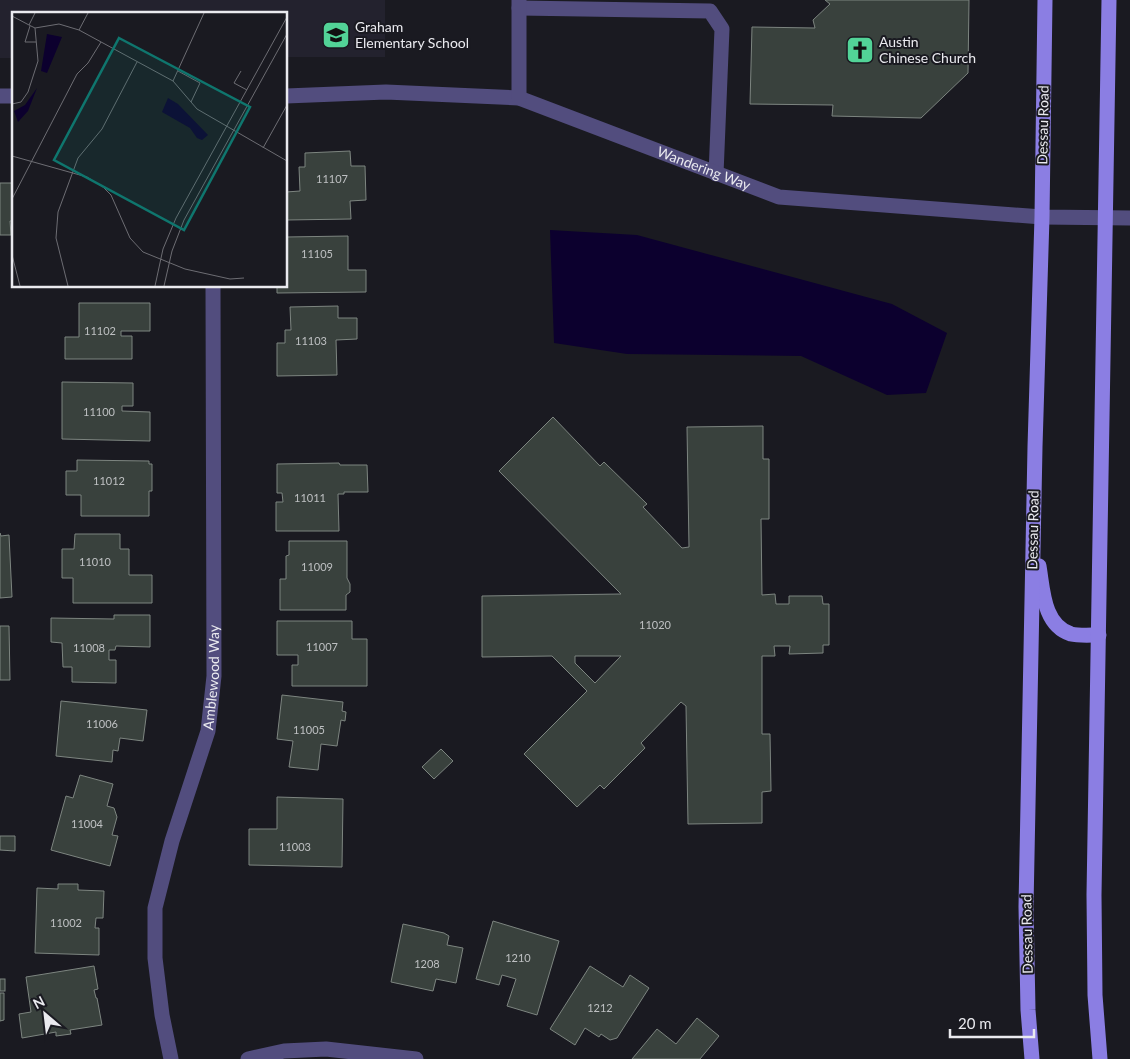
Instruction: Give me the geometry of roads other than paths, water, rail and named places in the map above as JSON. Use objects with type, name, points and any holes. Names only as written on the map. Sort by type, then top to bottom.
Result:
[{"type":"main road","name":"Dessau Road","points":[[1032,1059],[1028,1010],[1026,907],[1033,527],[1042,217],[1045,0]]},
{"type":"main road","points":[[1100,1059],[1096,995],[1094,895],[1109,0]]},
{"type":"main road","points":[[1033,527],[1046,610],[1060,627],[1072,634],[1099,635]]},
{"type":"street","points":[[519,98],[519,4],[710,11],[722,29],[716,174]]},
{"type":"street","name":"Wandering Way","points":[[288,96],[386,92],[519,98],[779,197],[1042,217],[1130,218]]},
{"type":"street","name":"Amblewood Way","points":[[171,1059],[162,1015],[155,958],[155,908],[172,842],[208,731],[214,676],[213,288]]},
{"type":"street","points":[[248,1059],[284,1051],[326,1049],[416,1059]]},
{"type":"place","name":"Graham Elementary School","points":[[336,35]]},
{"type":"place","name":"Austin Chinese Church","points":[[860,50]]}]
